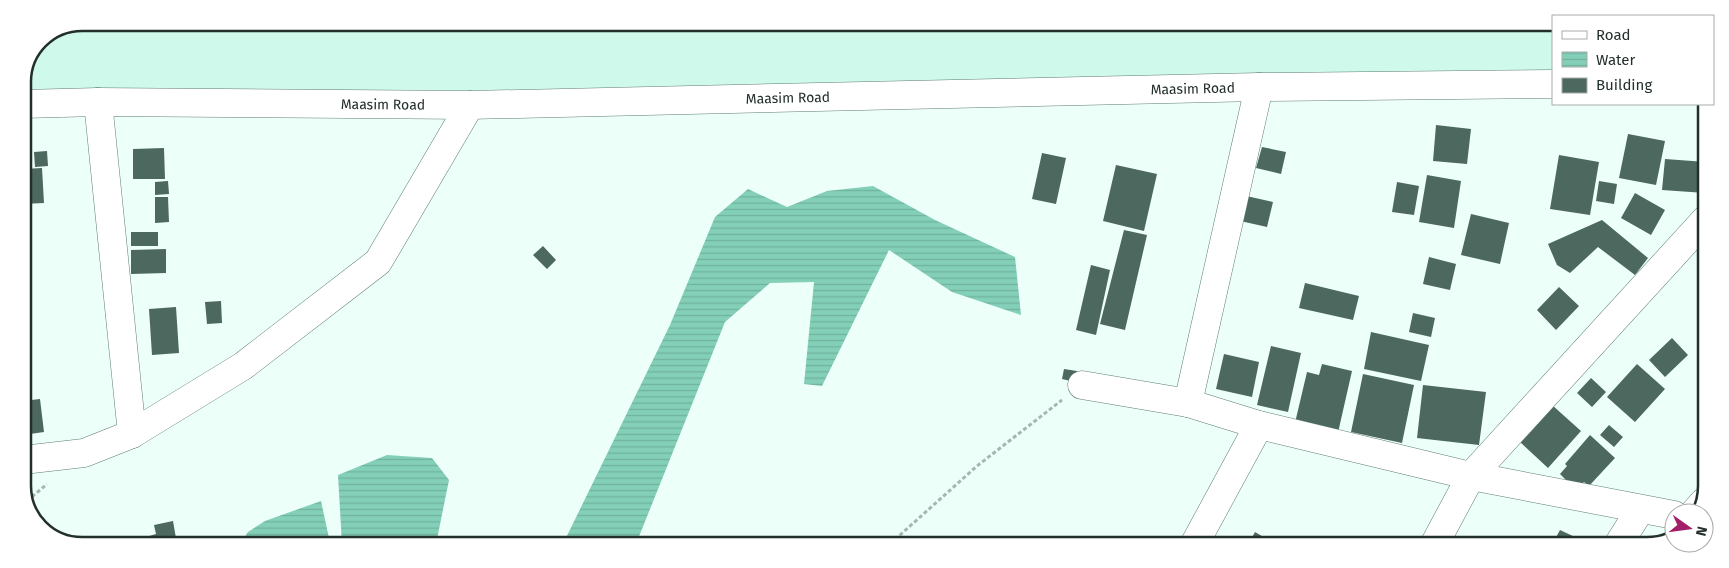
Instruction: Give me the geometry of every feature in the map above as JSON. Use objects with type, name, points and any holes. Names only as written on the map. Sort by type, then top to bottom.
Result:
[{"type":"street","name":"Maasim Road","points":[[31,104],[98,102],[470,105],[1259,88],[1552,84]]},
{"type":"street","points":[[1188,403],[1259,88]]},
{"type":"street","points":[[98,102],[132,434]]},
{"type":"street","points":[[31,459],[84,453],[132,434],[243,366],[378,262],[470,105]]},
{"type":"street","points":[[1438,537],[1471,476],[1698,228]]},
{"type":"street","points":[[1082,385],[1188,403],[1260,425],[1471,476],[1664,514]]},
{"type":"street","points":[[1198,537],[1260,425]]},
{"type":"street","points":[[1624,537],[1640,510]]},
{"type":"path","points":[[898,537],[977,466],[1082,385]]},
{"type":"shaded area","points":[[82,31],[1552,31],[1552,74],[1147,76],[31,100],[32,72],[40,54],[46,46],[62,35]]},
{"type":"water","points":[[873,186],[935,220],[1015,257],[1021,315],[952,292],[889,250],[822,386],[804,384],[814,282],[770,283],[725,322],[639,537],[566,537],[670,325],[715,217],[748,189],[787,207],[827,191]]},
{"type":"water","points":[[387,455],[432,458],[449,480],[437,537],[342,537],[338,475]]},
{"type":"water","points":[[321,501],[329,537],[245,537],[248,532],[265,521]]},
{"type":"building","points":[[1436,125],[1471,129],[1467,164],[1433,161]]},
{"type":"building","points":[[1628,134],[1665,141],[1656,185],[1619,178]]},
{"type":"building","points":[[1262,147],[1286,152],[1281,174],[1256,168]]},
{"type":"building","points":[[164,148],[165,179],[133,179],[133,149]]},
{"type":"building","points":[[47,151],[48,166],[35,167],[34,152]]},
{"type":"building","points":[[1042,153],[1066,158],[1056,204],[1032,199]]},
{"type":"building","points":[[1559,155],[1599,162],[1590,215],[1550,209]]},
{"type":"building","points":[[1665,159],[1698,161],[1698,193],[1662,190]]},
{"type":"building","points":[[1116,165],[1157,174],[1144,231],[1103,221]]},
{"type":"building","points":[[42,168],[44,203],[31,204],[31,169]]},
{"type":"building","points":[[1427,175],[1461,181],[1454,228],[1419,222]]},
{"type":"building","points":[[168,181],[169,194],[155,195],[155,182]]},
{"type":"building","points":[[1599,181],[1617,184],[1614,204],[1596,201]]},
{"type":"building","points":[[1397,182],[1419,186],[1414,215],[1392,212]]},
{"type":"building","points":[[1635,193],[1665,210],[1651,235],[1621,218]]},
{"type":"building","points":[[1242,195],[1273,202],[1267,227],[1236,220]]},
{"type":"building","points":[[155,197],[168,197],[169,222],[155,223]]},
{"type":"building","points":[[1471,214],[1509,223],[1500,264],[1461,255]]},
{"type":"building","points":[[1602,220],[1648,258],[1635,275],[1598,247],[1570,273],[1557,265],[1548,244]]},
{"type":"building","points":[[1124,230],[1147,235],[1125,330],[1100,324]]},
{"type":"building","points":[[131,232],[158,232],[158,246],[131,246]]},
{"type":"building","points":[[543,246],[556,260],[547,269],[533,255]]},
{"type":"building","points":[[166,249],[166,273],[131,274],[131,250]]},
{"type":"building","points":[[1429,257],[1456,264],[1450,290],[1423,284]]},
{"type":"building","points":[[1091,265],[1110,270],[1096,335],[1076,330]]},
{"type":"building","points":[[1305,283],[1359,296],[1353,320],[1299,308]]},
{"type":"building","points":[[1559,287],[1579,306],[1556,330],[1537,310]]},
{"type":"building","points":[[221,301],[222,323],[207,324],[205,302]]},
{"type":"building","points":[[176,307],[179,353],[152,355],[149,309]]},
{"type":"building","points":[[1413,313],[1435,318],[1431,337],[1409,332]]},
{"type":"building","points":[[1371,332],[1429,345],[1421,381],[1364,369]]},
{"type":"building","points":[[1672,338],[1688,355],[1665,377],[1649,360]]},
{"type":"building","points":[[1271,346],[1301,353],[1288,412],[1257,405]]},
{"type":"building","points":[[1224,354],[1259,362],[1252,397],[1216,389]]},
{"type":"building","points":[[1322,364],[1352,371],[1337,437],[1294,427],[1307,372],[1319,375]]},
{"type":"building","points":[[1637,364],[1665,389],[1635,422],[1607,397]]},
{"type":"building","points":[[1064,369],[1077,371],[1075,382],[1062,379]]},
{"type":"building","points":[[1363,374],[1414,385],[1402,443],[1351,432]]},
{"type":"building","points":[[1591,378],[1606,392],[1592,407],[1577,393]]},
{"type":"building","points":[[1423,385],[1486,392],[1479,445],[1417,438]]},
{"type":"building","points":[[40,399],[44,432],[31,434],[31,400]]},
{"type":"building","points":[[1552,405],[1581,431],[1548,468],[1520,442]]},
{"type":"building","points":[[1609,425],[1623,437],[1614,447],[1600,435]]},
{"type":"building","points":[[1590,435],[1615,458],[1589,486],[1584,482],[1576,490],[1560,474],[1567,466],[1565,464]]},
{"type":"building","points":[[173,521],[176,537],[146,537],[156,534],[154,525]]},
{"type":"building","points":[[1560,530],[1575,537],[1556,537]]},
{"type":"building","points":[[1255,532],[1263,537],[1252,537]]}]
